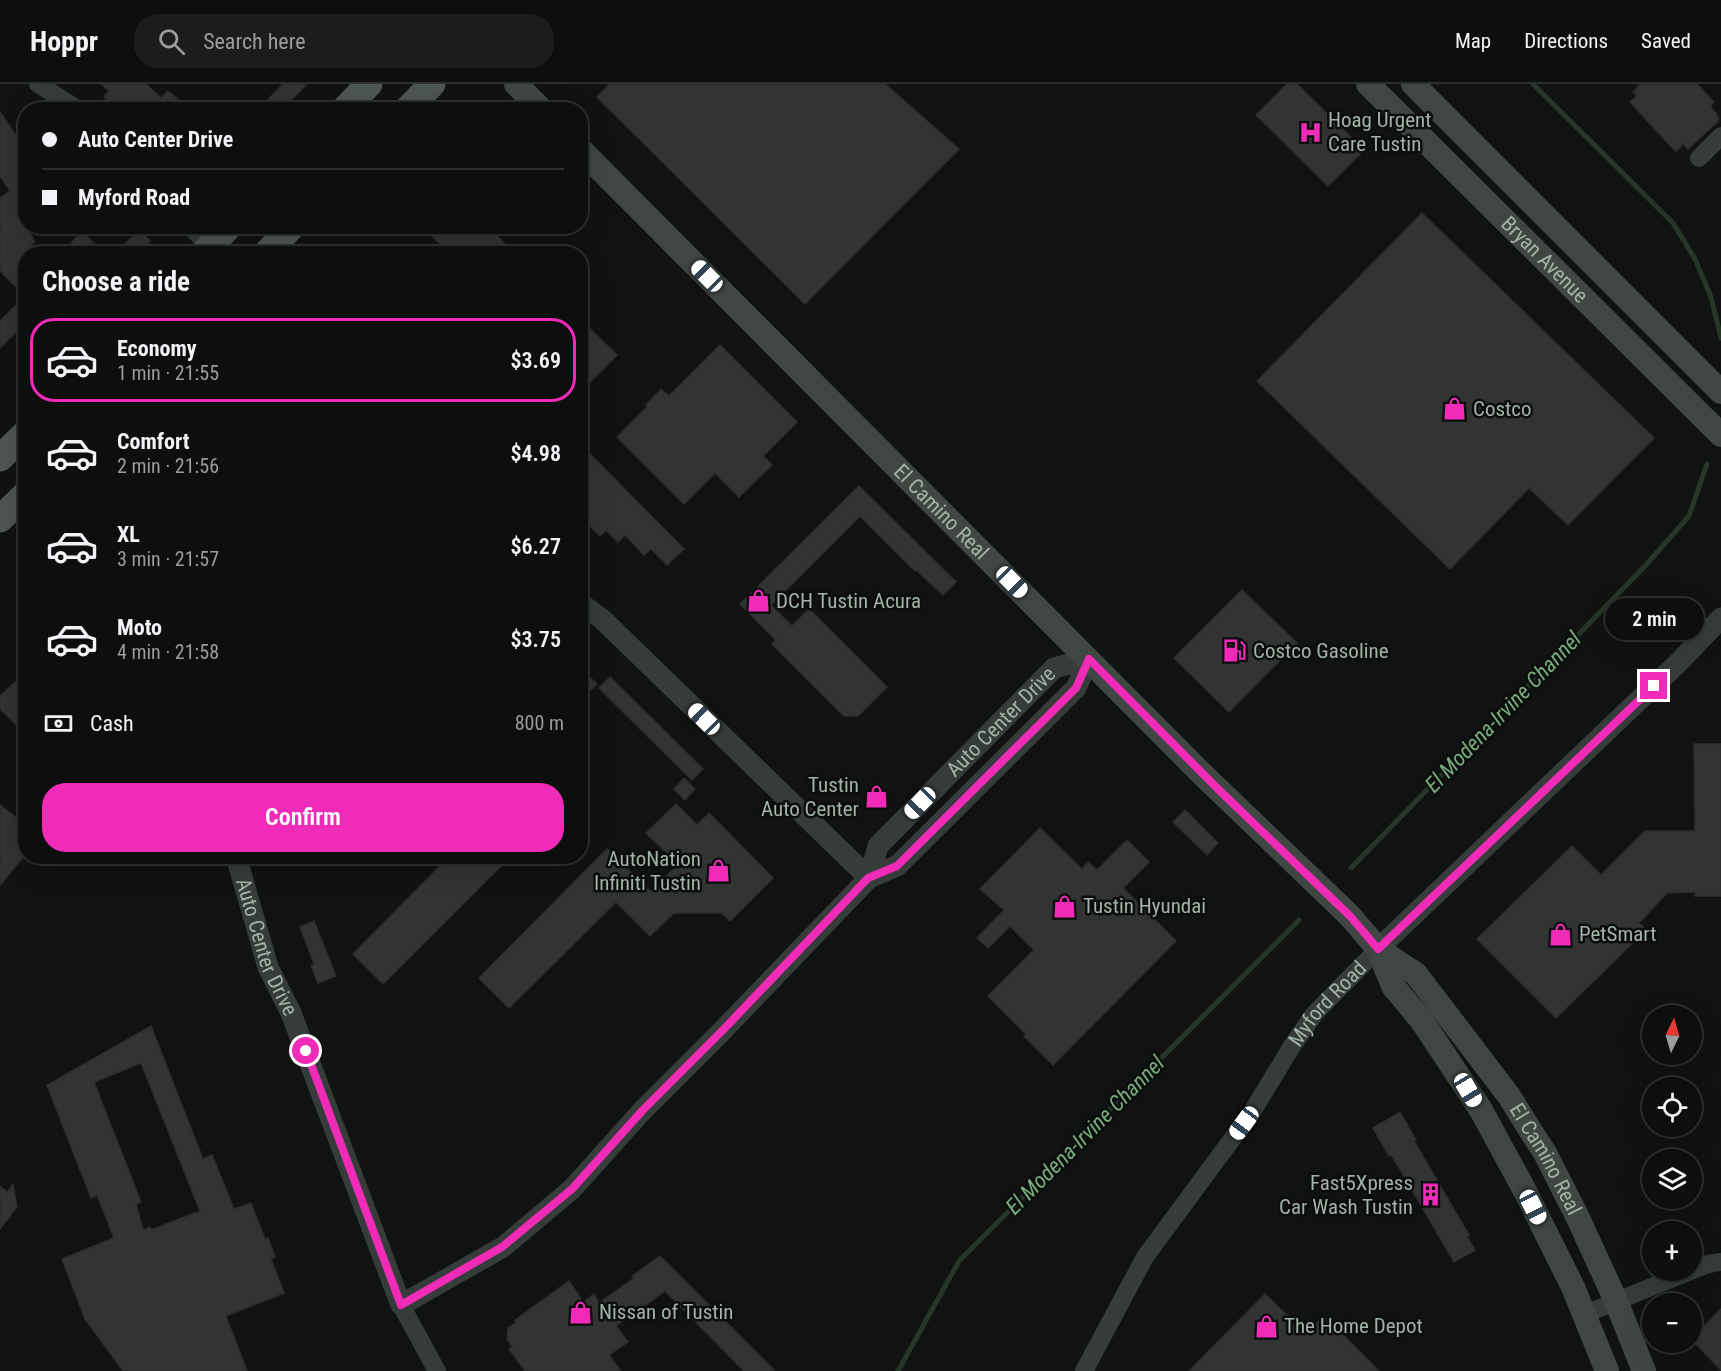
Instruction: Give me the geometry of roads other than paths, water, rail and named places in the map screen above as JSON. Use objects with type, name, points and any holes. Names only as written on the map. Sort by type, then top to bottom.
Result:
[{"type":"main road","points":[[352,102],[369,84]]},
{"type":"main road","points":[[415,102],[432,84]]},
{"type":"main road","points":[[516,84],[534,102]]},
{"type":"main road","name":"Bryan Avenue","points":[[1368,84],[1721,435]]},
{"type":"main road","name":"Bryan Avenue","points":[[1413,84],[1721,392]]},
{"type":"main road","name":"El Camino Real","points":[[588,156],[1218,789],[1350,916],[1378,949],[1416,974],[1509,1096],[1545,1153],[1616,1301],[1644,1371]]},
{"type":"main road","points":[[210,246],[221,234]]},
{"type":"main road","points":[[273,246],[285,234]]},
{"type":"main road","points":[[0,458],[18,441]]},
{"type":"main road","points":[[0,519],[18,502]]},
{"type":"main road","name":"El Camino Real","points":[[1378,949],[1393,986],[1422,1021],[1481,1110],[1573,1287],[1607,1371]]},
{"type":"street","points":[[38,84],[66,102]]},
{"type":"street","points":[[1699,158],[1721,136]]},
{"type":"street","points":[[588,609],[602,619],[868,878]]},
{"type":"street","name":"Myford Road","points":[[1084,1371],[1145,1257],[1252,1112],[1315,1013],[1378,949],[1680,661],[1721,618]]},
{"type":"street","name":"Auto Center Drive","points":[[868,878],[878,846],[1054,668],[1089,659]]},
{"type":"street","name":"Auto Center Drive","points":[[401,1305],[502,1247],[572,1189],[642,1111],[868,878],[897,866],[1076,688],[1089,659]]},
{"type":"street","name":"Auto Center Drive","points":[[238,864],[268,967],[291,1013],[401,1305],[437,1371]]},
{"type":"street","points":[[1585,1314],[1708,1264],[1721,1262]]},
{"type":"waterway","name":"El Modena-Irvine Channel","points":[[1533,84],[1673,223],[1695,259],[1711,297],[1721,338]]},
{"type":"waterway","name":"El Modena-Irvine Channel","points":[[1351,868],[1646,565],[1689,516],[1707,464]]},
{"type":"waterway","name":"El Modena-Irvine Channel","points":[[898,1371],[959,1261],[1299,920]]},
{"type":"place","name":"Hoag Urgent Care Tustin","points":[[1310,132]]},
{"type":"place","name":"Costco","points":[[1455,409]]},
{"type":"place","name":"DCH Tustin Acura","points":[[758,601]]},
{"type":"place","name":"Costco Gasoline","points":[[1235,651]]},
{"type":"place","name":"Tustin Auto Center","points":[[877,797]]},
{"type":"place","name":"AutoNation Infiniti Tustin","points":[[719,871]]},
{"type":"place","name":"Tustin Hyundai","points":[[1065,906]]},
{"type":"place","name":"PetSmart","points":[[1561,934]]},
{"type":"place","name":"Fast5Xpress Car Wash Tustin","points":[[1431,1195]]},
{"type":"place","name":"Nissan of Tustin","points":[[581,1312]]},
{"type":"place","name":"The Home Depot","points":[[1266,1326]]}]
